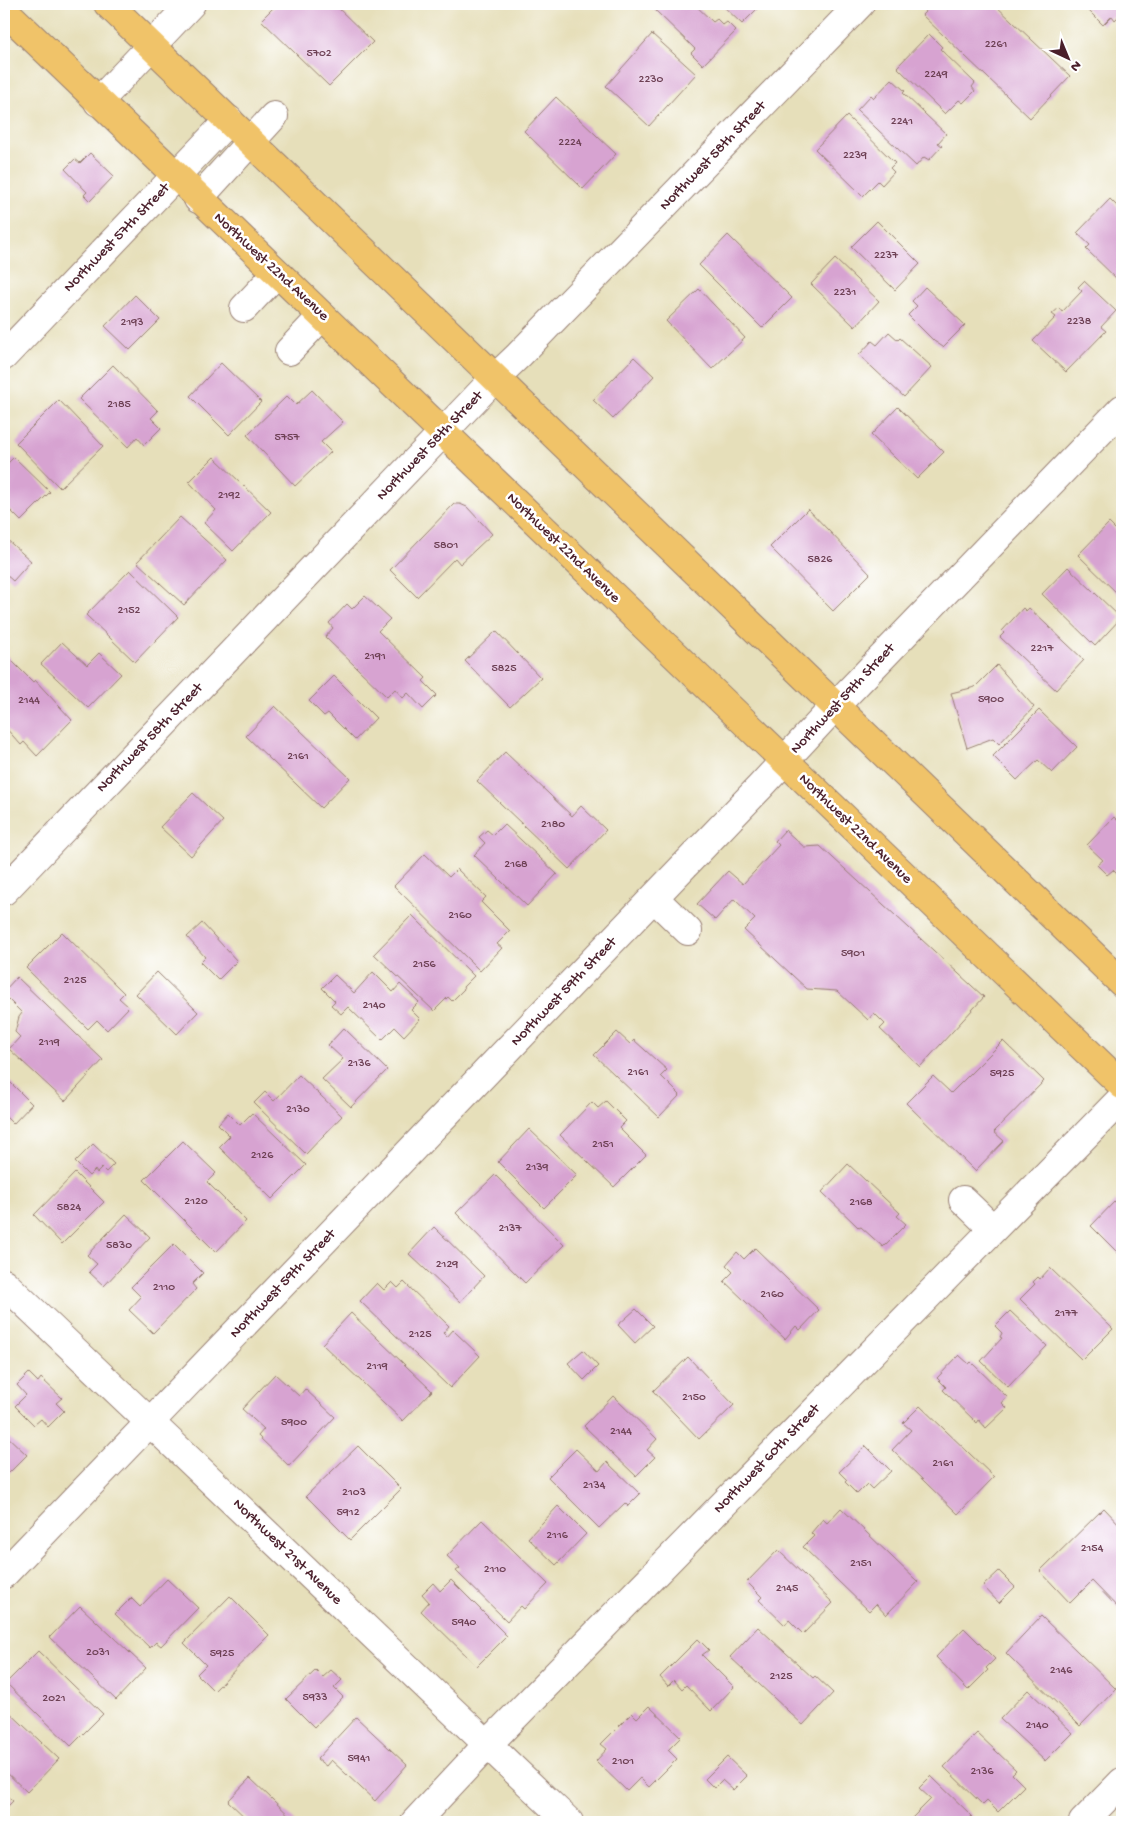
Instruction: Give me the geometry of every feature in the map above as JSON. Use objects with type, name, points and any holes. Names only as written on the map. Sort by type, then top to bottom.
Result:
[{"type":"main road","points":[[108,4],[1122,983]]},
{"type":"main road","name":"Northwest 22nd Avenue","points":[[4,10],[198,199],[1122,1085]]},
{"type":"street","points":[[98,102],[191,4]]},
{"type":"street","name":"Northwest 58th Street","points":[[4,891],[495,378],[860,4]]},
{"type":"street","points":[[198,199],[274,116]]},
{"type":"street","name":"Northwest 57th Street","points":[[4,356],[229,120]]},
{"type":"street","points":[[244,308],[277,273]]},
{"type":"street","points":[[289,351],[322,316]]},
{"type":"street","name":"Northwest 59th Street","points":[[4,1574],[1122,409]]},
{"type":"street","points":[[654,898],[688,930]]},
{"type":"street","name":"Northwest 60th Street","points":[[415,1822],[488,1744],[1122,1098]]},
{"type":"street","points":[[963,1200],[993,1228]]},
{"type":"street","name":"Northwest 21st Avenue","points":[[4,1283],[569,1822]]},
{"type":"street","points":[[1083,1822],[1122,1782]]},
{"type":"building","points":[[277,4],[334,4],[373,42],[329,86],[261,20]]},
{"type":"building","points":[[657,4],[694,4],[713,22],[717,19],[723,25],[727,22],[736,31],[703,65],[691,53],[695,49],[653,8]]},
{"type":"building","points":[[721,4],[762,4],[742,24]]},
{"type":"building","points":[[933,4],[994,4],[1070,76],[1030,118],[922,15]]},
{"type":"building","points":[[1082,4],[1122,4],[1122,13],[1115,20],[1112,16],[1103,25]]},
{"type":"building","points":[[652,34],[696,74],[649,126],[606,86]]},
{"type":"building","points":[[929,34],[942,47],[940,49],[975,83],[972,87],[975,91],[963,103],[959,100],[945,114],[897,67]]},
{"type":"building","points":[[892,79],[905,91],[903,93],[946,134],[938,143],[942,146],[929,160],[924,157],[916,166],[857,110],[871,95],[874,98]]},
{"type":"building","points":[[556,97],[616,154],[583,189],[524,131]]},
{"type":"building","points":[[847,116],[895,163],[890,168],[894,172],[882,185],[878,181],[863,196],[815,149]]},
{"type":"building","points":[[90,153],[114,176],[90,201],[84,195],[87,192],[65,169],[75,159],[80,163]]},
{"type":"building","points":[[1110,199],[1122,211],[1121,283],[1086,249],[1090,245],[1077,233]]},
{"type":"building","points":[[877,221],[920,264],[895,290],[851,247]]},
{"type":"building","points":[[728,235],[792,298],[762,328],[699,265]]},
{"type":"building","points":[[835,259],[879,301],[855,327],[811,284]]},
{"type":"building","points":[[1084,281],[1116,311],[1101,327],[1106,331],[1066,372],[1033,341],[1056,317],[1052,314],[1059,308],[1062,312],[1082,291],[1078,287]]},
{"type":"building","points":[[925,287],[965,325],[943,347],[934,341],[908,315],[917,306],[912,301]]},
{"type":"building","points":[[699,289],[745,338],[712,369],[666,321]]},
{"type":"building","points":[[135,295],[160,320],[130,350],[105,326]]},
{"type":"building","points":[[889,332],[898,340],[900,338],[932,367],[904,397],[859,355],[872,341],[877,345]]},
{"type":"building","points":[[634,357],[654,376],[613,419],[593,400]]},
{"type":"building","points":[[221,363],[261,402],[229,435],[190,396]]},
{"type":"building","points":[[113,365],[158,411],[151,418],[161,428],[144,445],[137,437],[128,447],[79,399]]},
{"type":"building","points":[[312,390],[343,422],[321,442],[331,452],[295,486],[247,435],[287,396],[296,405]]},
{"type":"building","points":[[59,400],[103,446],[60,488],[16,443]]},
{"type":"building","points":[[898,407],[944,452],[917,479],[871,435]]},
{"type":"building","points":[[14,457],[50,492],[21,521],[4,504],[4,467]]},
{"type":"building","points":[[214,457],[271,512],[233,551],[204,523],[216,510],[189,482]]},
{"type":"building","points":[[454,504],[467,507],[492,534],[460,564],[455,558],[417,597],[390,570]]},
{"type":"building","points":[[808,509],[870,574],[833,611],[770,547]]},
{"type":"building","points":[[180,517],[227,560],[184,605],[137,562]]},
{"type":"building","points":[[1109,523],[1122,536],[1122,598],[1078,555]]},
{"type":"building","points":[[4,537],[31,561],[13,581],[4,573]]},
{"type":"building","points":[[1068,567],[1121,618],[1095,646],[1042,594]]},
{"type":"building","points":[[130,570],[178,617],[135,662],[86,615]]},
{"type":"building","points":[[365,596],[390,619],[378,631],[426,678],[423,681],[437,695],[423,709],[408,693],[403,698],[395,689],[387,697],[325,637],[333,628],[329,623],[347,604],[352,609]]},
{"type":"building","points":[[1023,608],[1026,611],[1029,608],[1084,660],[1056,690],[1000,637],[1004,633],[1002,631]]},
{"type":"building","points":[[496,631],[541,678],[510,707],[465,661]]},
{"type":"building","points":[[62,642],[87,665],[99,653],[121,674],[88,708],[41,664]]},
{"type":"building","points":[[4,653],[33,682],[35,680],[72,720],[37,756],[24,742],[21,745],[4,726]]},
{"type":"building","points":[[997,665],[1034,707],[999,744],[993,738],[967,748],[951,693],[975,687]]},
{"type":"building","points":[[334,676],[376,718],[355,740],[328,713],[324,716],[309,701]]},
{"type":"building","points":[[275,706],[350,778],[321,808],[246,736]]},
{"type":"building","points":[[1039,710],[1077,747],[1052,773],[1038,760],[1017,780],[993,756]]},
{"type":"building","points":[[505,752],[572,816],[581,806],[606,830],[569,869],[477,781]]},
{"type":"building","points":[[193,793],[223,821],[191,856],[160,827]]},
{"type":"building","points":[[1114,817],[1122,825],[1122,879],[1113,870],[1107,875],[1097,865],[1103,860],[1087,845]]},
{"type":"building","points":[[504,824],[557,874],[527,906],[474,855],[485,843],[479,837],[487,830],[493,835]]},
{"type":"building","points":[[785,830],[804,847],[820,846],[984,997],[920,1067],[880,1029],[885,1024],[874,1013],[868,1020],[837,991],[807,989],[744,930],[755,919],[734,899],[715,920],[697,904],[728,871],[743,884],[779,845],[775,841]]},
{"type":"building","points":[[425,854],[449,877],[457,869],[486,897],[481,902],[510,931],[497,944],[502,948],[480,971],[394,886]]},
{"type":"building","points":[[412,915],[474,976],[452,1001],[448,997],[434,1011],[374,954]]},
{"type":"building","points":[[202,923],[237,961],[218,980],[200,962],[205,957],[187,937]]},
{"type":"building","points":[[62,932],[124,993],[119,998],[129,1007],[107,1030],[97,1020],[88,1029],[26,968]]},
{"type":"building","points":[[157,972],[198,1012],[177,1034],[136,994]]},
{"type":"building","points":[[373,972],[393,992],[400,984],[419,1002],[411,1010],[420,1019],[404,1036],[395,1027],[382,1040],[348,1007],[341,1014],[331,1005],[335,1001],[322,988],[335,975],[354,993]]},
{"type":"building","points":[[17,977],[103,1060],[65,1101],[9,1049],[20,1037],[15,1032],[22,1013],[4,995],[4,991]]},
{"type":"building","points":[[344,1028],[387,1070],[351,1107],[322,1079],[343,1059],[328,1045]]},
{"type":"building","points":[[617,1032],[630,1044],[634,1040],[667,1070],[661,1076],[680,1095],[659,1117],[594,1055]]},
{"type":"building","points":[[1003,1041],[1044,1081],[994,1132],[1004,1141],[975,1171],[906,1103],[933,1076],[951,1093]]},
{"type":"building","points":[[299,1075],[342,1116],[306,1154],[254,1103],[265,1092],[274,1101]]},
{"type":"building","points":[[4,1076],[32,1104],[13,1124],[4,1115]]},
{"type":"building","points":[[606,1101],[626,1121],[619,1128],[646,1155],[614,1187],[560,1135],[592,1102],[598,1108]]},
{"type":"building","points":[[228,1113],[240,1125],[252,1113],[306,1165],[272,1199],[219,1147],[230,1136],[218,1124]]},
{"type":"building","points":[[529,1129],[577,1175],[544,1208],[498,1162]]},
{"type":"building","points":[[183,1141],[216,1173],[207,1182],[246,1221],[216,1252],[144,1180]]},
{"type":"building","points":[[93,1144],[114,1164],[106,1172],[102,1168],[97,1173],[95,1170],[89,1176],[75,1162]]},
{"type":"building","points":[[848,1164],[900,1213],[897,1216],[906,1224],[883,1247],[861,1227],[859,1228],[822,1192]]},
{"type":"building","points":[[75,1173],[104,1202],[62,1244],[34,1215]]},
{"type":"building","points":[[495,1175],[564,1245],[525,1283],[456,1213]]},
{"type":"building","points":[[1115,1201],[1122,1208],[1122,1257],[1091,1226]]},
{"type":"building","points":[[126,1214],[150,1237],[104,1286],[89,1272],[97,1264],[87,1255]]},
{"type":"building","points":[[434,1227],[484,1276],[460,1302],[409,1254]]},
{"type":"building","points":[[174,1244],[203,1273],[192,1284],[196,1289],[153,1333],[129,1310],[141,1297],[131,1287]]},
{"type":"building","points":[[755,1248],[819,1310],[800,1330],[796,1326],[785,1339],[724,1281],[733,1272],[726,1265],[737,1252],[744,1259]]},
{"type":"building","points":[[1050,1268],[1113,1329],[1082,1360],[1020,1299],[1035,1284],[1033,1282],[1038,1277],[1040,1279]]},
{"type":"building","points":[[392,1282],[398,1288],[404,1282],[449,1326],[443,1333],[447,1337],[453,1330],[480,1356],[450,1388],[360,1301],[377,1283],[384,1290]]},
{"type":"building","points":[[636,1309],[653,1326],[635,1343],[618,1325]]},
{"type":"building","points":[[1010,1311],[1047,1346],[1008,1387],[981,1361],[1002,1338],[1000,1337],[1002,1333],[995,1326]]},
{"type":"building","points":[[351,1313],[432,1391],[403,1421],[322,1344]]},
{"type":"building","points":[[583,1350],[598,1366],[584,1380],[568,1363]]},
{"type":"building","points":[[959,1355],[969,1364],[971,1362],[1007,1397],[1002,1403],[1007,1408],[986,1428],[979,1420],[977,1423],[943,1390],[946,1387],[937,1378]]},
{"type":"building","points":[[688,1357],[734,1405],[699,1439],[653,1391]]},
{"type":"building","points":[[29,1373],[38,1382],[41,1378],[62,1398],[56,1403],[64,1411],[48,1427],[41,1419],[34,1425],[15,1406],[26,1395],[17,1385]]},
{"type":"building","points":[[275,1374],[299,1396],[305,1389],[335,1417],[289,1466],[258,1436],[264,1429],[242,1409]]},
{"type":"building","points":[[613,1396],[657,1439],[647,1450],[655,1457],[636,1476],[584,1426]]},
{"type":"building","points":[[920,1406],[994,1477],[958,1514],[892,1450],[911,1430],[903,1423]]},
{"type":"building","points":[[4,1433],[27,1455],[4,1478]]},
{"type":"building","points":[[358,1446],[401,1489],[350,1540],[306,1496]]},
{"type":"building","points":[[866,1446],[891,1471],[872,1489],[867,1484],[857,1494],[845,1482],[847,1480],[839,1472]]},
{"type":"building","points":[[576,1449],[599,1471],[607,1462],[640,1494],[628,1506],[625,1503],[599,1528],[548,1477]]},
{"type":"building","points":[[558,1506],[586,1534],[556,1565],[528,1538]]},
{"type":"building","points":[[841,1508],[918,1582],[886,1615],[876,1604],[869,1611],[803,1547],[814,1536],[811,1533],[823,1519],[827,1523]]},
{"type":"building","points":[[1104,1508],[1122,1527],[1122,1612],[1092,1581],[1070,1603],[1040,1571]]},
{"type":"building","points":[[482,1520],[548,1584],[524,1609],[521,1606],[507,1621],[456,1571],[460,1568],[447,1556]]},
{"type":"building","points":[[778,1550],[833,1603],[803,1634],[789,1620],[785,1625],[759,1600],[762,1597],[747,1582]]},
{"type":"building","points":[[999,1571],[1015,1587],[999,1603],[983,1586]]},
{"type":"building","points":[[167,1579],[198,1608],[161,1646],[156,1642],[150,1648],[115,1614],[131,1598],[140,1607]]},
{"type":"building","points":[[451,1580],[507,1636],[477,1666],[421,1611],[429,1602],[422,1594],[433,1583],[440,1591]]},
{"type":"building","points":[[230,1596],[269,1635],[214,1691],[197,1674],[206,1665],[184,1643]]},
{"type":"building","points":[[80,1606],[146,1668],[116,1700],[50,1637]]},
{"type":"building","points":[[1041,1616],[1116,1689],[1080,1726],[1006,1653]]},
{"type":"building","points":[[758,1627],[813,1678],[815,1676],[833,1693],[803,1725],[730,1657]]},
{"type":"building","points":[[964,1628],[995,1659],[986,1668],[988,1670],[968,1690],[936,1657]]},
{"type":"building","points":[[698,1639],[709,1650],[702,1655],[734,1687],[711,1711],[686,1685],[682,1689],[674,1680],[668,1686],[660,1677]]},
{"type":"building","points":[[38,1651],[103,1714],[71,1746],[6,1683]]},
{"type":"building","points":[[316,1670],[323,1677],[331,1670],[342,1680],[334,1688],[343,1697],[314,1727],[286,1699]]},
{"type":"building","points":[[1028,1690],[1073,1733],[1045,1761],[1000,1719]]},
{"type":"building","points":[[649,1706],[681,1737],[668,1750],[677,1759],[649,1787],[640,1778],[627,1791],[596,1761],[607,1749],[601,1744],[632,1713],[637,1718]]},
{"type":"building","points":[[4,1707],[59,1759],[27,1792],[4,1770]]},
{"type":"building","points":[[356,1717],[407,1765],[375,1801],[331,1760],[326,1766],[317,1759]]},
{"type":"building","points":[[977,1733],[1016,1770],[1012,1774],[1024,1786],[998,1812],[987,1801],[983,1805],[944,1767]]},
{"type":"building","points":[[727,1757],[747,1776],[733,1790],[722,1780],[714,1788],[705,1779]]},
{"type":"building","points":[[931,1776],[972,1816],[969,1819],[972,1822],[908,1822],[931,1799],[919,1788]]},
{"type":"building","points":[[250,1778],[296,1822],[250,1822],[228,1801]]},
{"type":"building","points":[[4,1792],[13,1801],[4,1810]]}]
